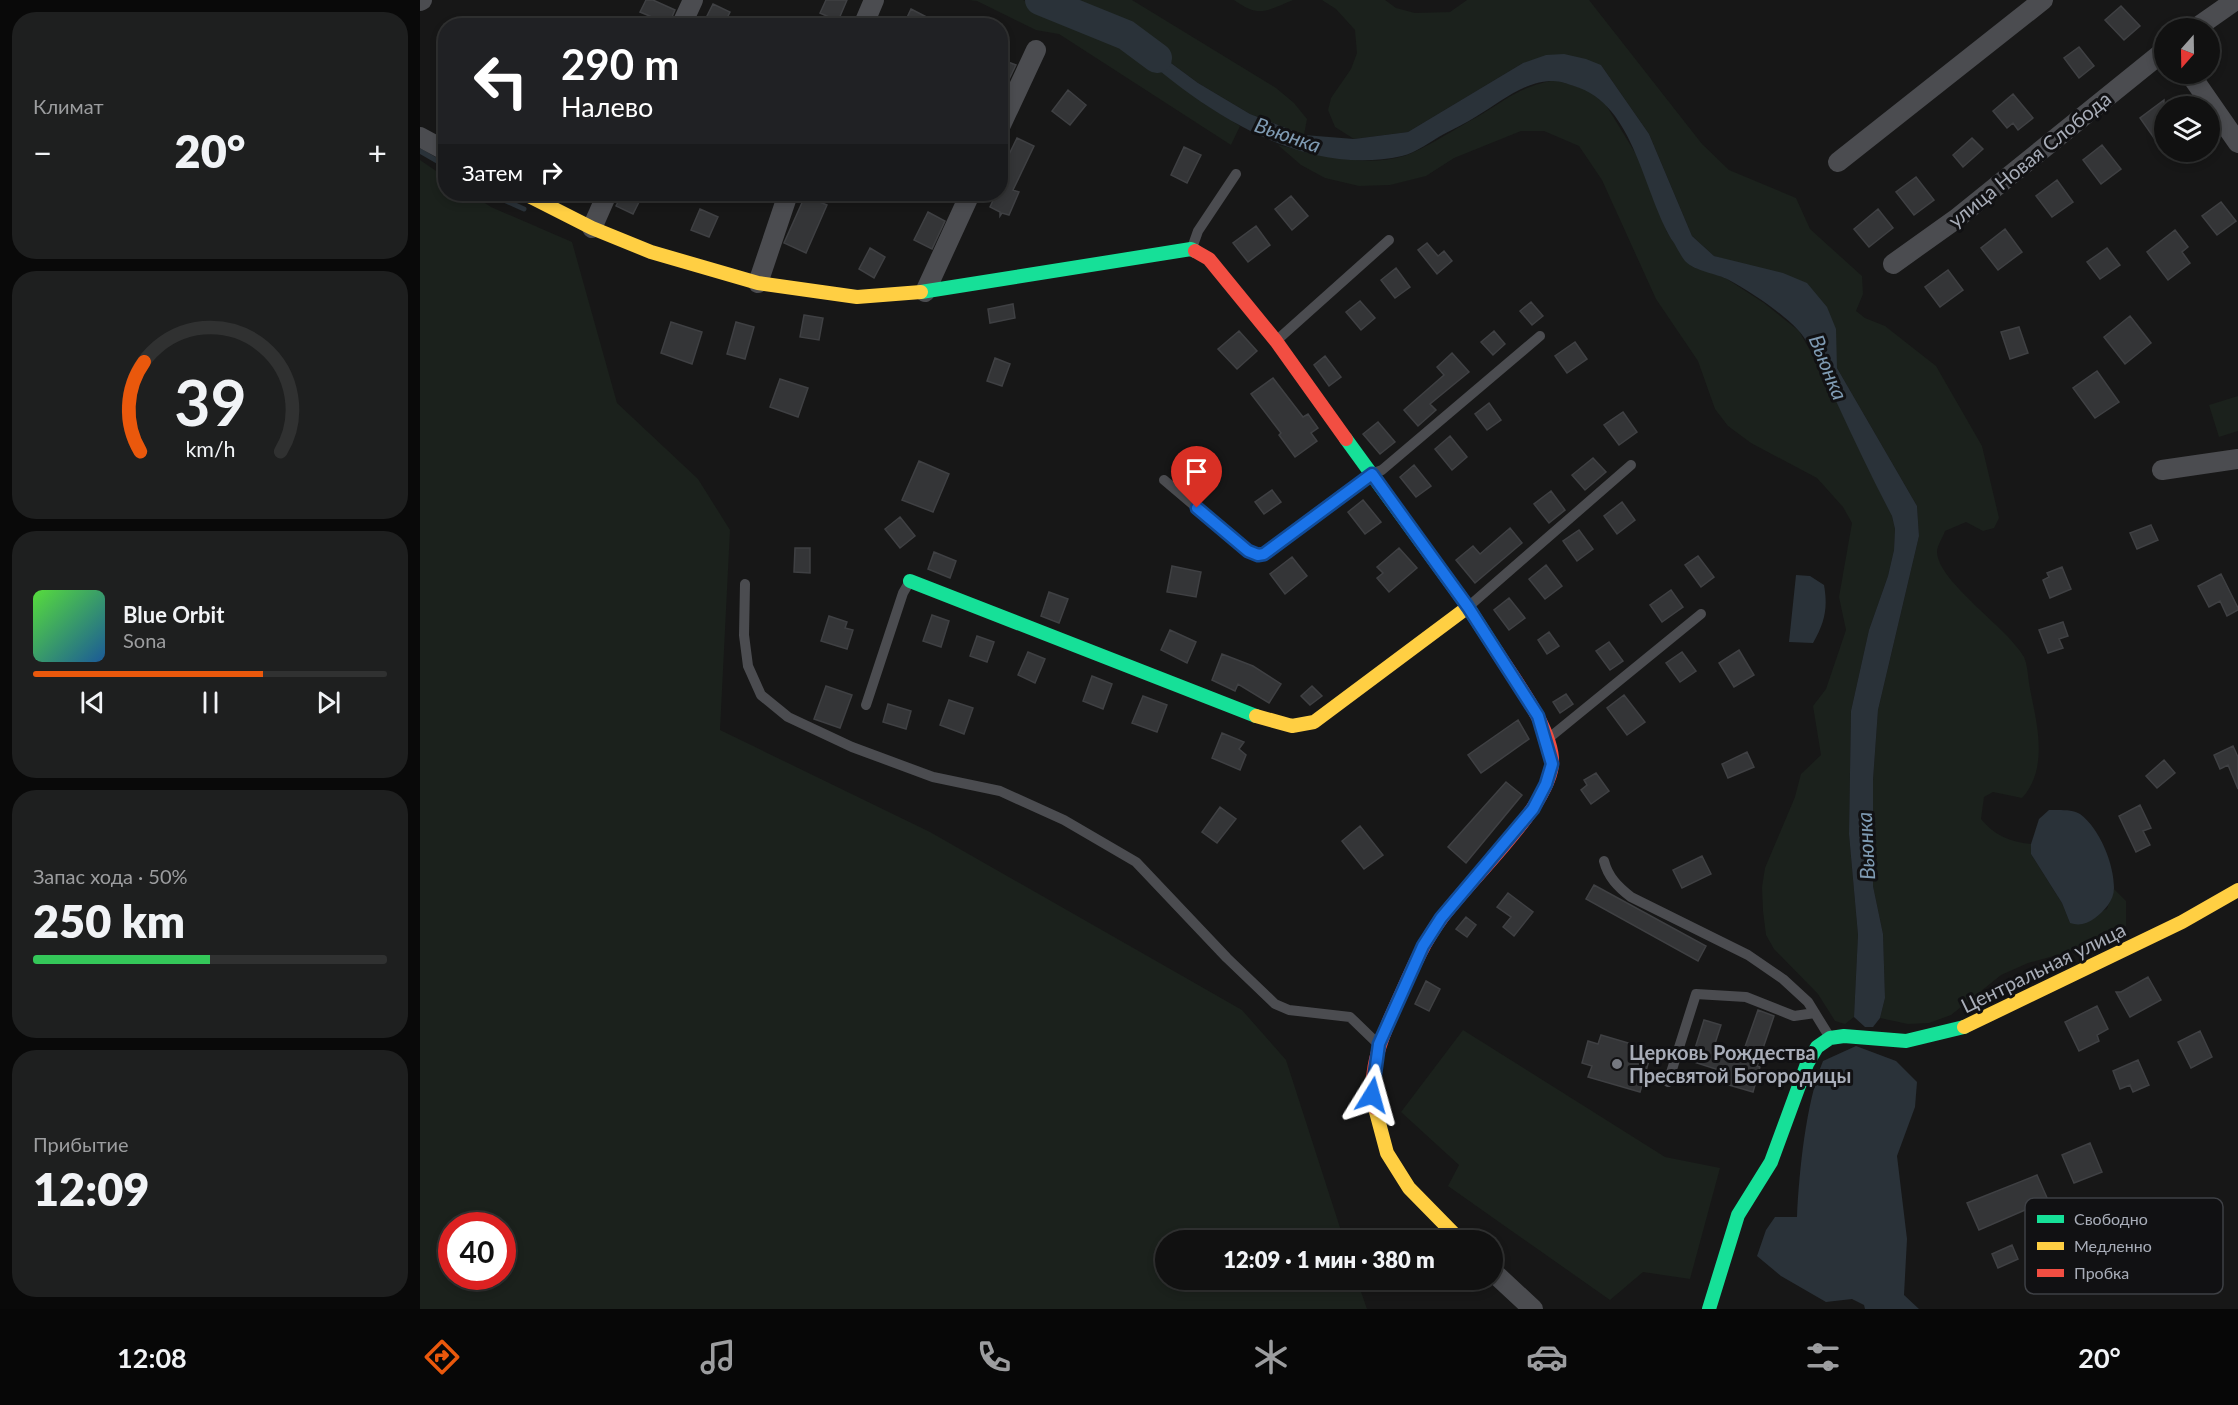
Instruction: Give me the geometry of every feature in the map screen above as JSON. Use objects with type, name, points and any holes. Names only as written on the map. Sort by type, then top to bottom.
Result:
[{"type":"street","points":[[685,18],[693,0]]},
{"type":"street","points":[[866,18],[874,0]]},
{"type":"street","points":[[1838,162],[2043,0]]},
{"type":"street","points":[[2210,18],[2236,0]]},
{"type":"street","points":[[1008,110],[1036,50]]},
{"type":"street","name":"улица Новая Слобода","points":[[1893,264],[1956,219],[2154,59]]},
{"type":"street","points":[[2197,84],[2238,143]]},
{"type":"street","points":[[420,137],[438,147]]},
{"type":"street","points":[[539,201],[592,228],[651,252],[758,283],[857,297],[925,292],[1191,249],[1209,258],[1276,342],[1468,607],[1538,716],[1547,740],[1552,764],[1542,793],[1533,809],[1441,918],[1423,946],[1379,1044],[1372,1095],[1387,1153],[1409,1188],[1450,1230]]},
{"type":"street","points":[[592,228],[603,201]]},
{"type":"street","points":[[758,283],[786,201]]},
{"type":"street","points":[[925,292],[967,201]]},
{"type":"street","points":[[2162,470],[2238,459]]},
{"type":"street","points":[[910,581],[1156,679],[1263,719],[1292,726],[1314,722],[1468,607]]},
{"type":"street","name":"Центральная улица","points":[[1837,1037],[1906,1041],[1958,1030],[2182,922],[2238,890]]},
{"type":"street","points":[[1709,1309],[1738,1215],[1771,1162],[1807,1064],[1817,1047],[1837,1037]]},
{"type":"street","points":[[1503,1281],[1533,1309]]},
{"type":"lane","points":[[1191,249],[1198,231],[1236,174]]},
{"type":"lane","points":[[1276,342],[1389,240]]},
{"type":"lane","points":[[1164,480],[1248,551],[1258,555],[1264,554],[1372,474],[1382,470],[1540,336]]},
{"type":"lane","points":[[1468,607],[1631,465]]},
{"type":"lane","points":[[866,705],[903,593],[910,581]]},
{"type":"lane","points":[[745,584],[744,635],[748,666],[761,695],[788,717],[852,747],[933,777],[1000,791],[1064,820],[1136,862],[1227,958],[1275,1004],[1289,1010],[1350,1017],[1379,1044]]},
{"type":"lane","points":[[1547,740],[1701,614]]},
{"type":"lane","points":[[1604,861],[1606,871],[1619,888],[1694,930],[1748,955],[1783,979],[1808,1002],[1837,1037]]},
{"type":"lane","points":[[1668,1082],[1696,994],[1746,997],[1794,1016],[1815,1013]]},
{"type":"shaded area","points":[[969,0],[1023,0],[1055,15],[1123,38],[1200,101],[1240,126],[1231,145],[1059,34],[1036,30],[977,1]]},
{"type":"shaded area","points":[[1061,0],[1132,0],[1276,88],[1294,103],[1307,119],[1304,135],[1250,114],[1198,83],[1133,35],[1103,18]]},
{"type":"shaded area","points":[[1234,0],[1293,0],[1269,10],[1257,11]]},
{"type":"shaded area","points":[[1322,0],[1385,0],[1396,8],[1415,13],[1450,12],[1467,0],[1589,0],[1702,144],[1729,170],[1796,198],[1810,229],[1862,276],[1863,294],[1856,311],[1865,318],[1885,326],[1936,366],[1982,446],[1999,518],[1994,528],[1983,531],[1966,522],[1945,531],[1937,552],[1940,564],[1949,577],[2016,645],[2024,657],[2039,745],[2036,773],[2022,798],[1993,792],[1984,797],[1981,819],[2003,837],[2031,844],[2031,854],[2062,903],[2070,923],[2107,909],[2114,889],[2126,901],[2126,926],[2093,945],[2028,963],[2001,975],[1951,1015],[1929,1023],[1908,1024],[1880,1018],[1885,998],[1883,934],[1873,886],[1873,780],[1878,710],[1919,536],[1917,506],[1837,368],[1835,351],[1738,263],[1714,256],[1692,236],[1649,134],[1601,65],[1523,63],[1408,132],[1354,139],[1335,127],[1328,110],[1331,98],[1351,69],[1357,53],[1355,30],[1336,9]]},
{"type":"shaded area","points":[[1555,80],[1588,90],[1606,105],[1639,159],[1667,232],[1686,261],[1727,279],[1764,303],[1799,331],[1823,373],[1892,516],[1895,529],[1894,550],[1888,576],[1869,630],[1851,711],[1849,834],[1858,935],[1854,1017],[1845,1024],[1835,1021],[1818,994],[1774,949],[1766,935],[1762,887],[1765,868],[1795,797],[1801,774],[1821,755],[1813,706],[1826,689],[1846,630],[1839,597],[1852,523],[1843,507],[1817,478],[1751,443],[1728,426],[1715,409],[1698,361],[1656,299],[1602,180],[1579,146],[1544,131],[1521,131],[1454,158],[1426,176],[1390,185],[1359,186],[1325,178],[1301,165],[1278,145],[1324,156],[1357,160],[1373,161],[1404,156],[1430,144],[1521,90]]},
{"type":"shaded area","points":[[420,160],[438,172],[438,201],[482,201],[572,242],[617,403],[698,479],[730,530],[720,730],[930,832],[1242,1010],[1286,1060],[1341,1230],[1155,1230],[1155,1290],[1360,1290],[1367,1309],[420,1309]]},
{"type":"shaded area","points":[[2238,396],[2238,431],[2219,437],[2209,405]]},
{"type":"shaded area","points":[[1463,1030],[1665,1157],[1720,1168],[1690,1279],[1643,1272],[1610,1300],[1448,1186],[1459,1165],[1401,1112]]},
{"type":"water","points":[[1126,35],[1133,35],[1198,83],[1250,114],[1304,135],[1354,139],[1408,132],[1523,63],[1546,55],[1564,54],[1586,59],[1601,65],[1649,134],[1692,236],[1714,256],[1783,273],[1807,283],[1827,307],[1836,329],[1837,368],[1917,506],[1919,536],[1878,710],[1873,780],[1873,886],[1883,934],[1885,998],[1880,1018],[1873,1027],[1865,1027],[1854,1017],[1858,935],[1849,834],[1851,711],[1869,630],[1888,576],[1894,550],[1895,529],[1892,516],[1819,364],[1798,330],[1783,316],[1729,280],[1695,268],[1685,261],[1663,223],[1625,131],[1595,96],[1574,86],[1553,81],[1532,84],[1418,150],[1402,156],[1363,160],[1325,157],[1287,146],[1250,131],[1215,111],[1151,63],[1123,38]]},
{"type":"water","points":[[1796,575],[1810,576],[1824,585],[1826,601],[1824,615],[1813,643],[1789,642]]},
{"type":"water","points":[[2049,810],[2080,814],[2100,838],[2109,858],[2114,888],[2112,897],[2102,912],[2086,923],[2070,923],[2062,903],[2031,854],[2031,844],[2039,819]]},
{"type":"water","points":[[1856,1046],[1896,1061],[1917,1082],[1915,1107],[1897,1156],[1907,1239],[1904,1295],[1919,1309],[1865,1309],[1864,1305],[1852,1299],[1826,1302],[1781,1276],[1757,1256],[1766,1230],[1775,1217],[1797,1217],[1808,1117],[1823,1061]]},
{"type":"building","points":[[646,0],[653,0],[675,10],[672,18],[654,18],[640,12]]},
{"type":"building","points":[[826,0],[847,0],[839,18],[831,18],[820,13]]},
{"type":"building","points":[[713,4],[730,12],[727,18],[706,18]]},
{"type":"building","points":[[2121,6],[2140,26],[2124,40],[2105,20]]},
{"type":"building","points":[[911,9],[928,18],[907,18]]},
{"type":"building","points":[[2079,47],[2094,66],[2079,78],[2064,58]]},
{"type":"building","points":[[1008,62],[1016,65],[1008,82]]},
{"type":"building","points":[[1068,90],[1086,105],[1070,125],[1052,111]]},
{"type":"building","points":[[2013,94],[2033,118],[2018,130],[2013,123],[2007,128],[1993,111]]},
{"type":"building","points":[[2154,108],[2154,138],[2140,118]]},
{"type":"building","points":[[1017,138],[1034,146],[1013,190],[1019,192],[1009,215],[1002,213],[1000,216],[1000,212],[990,207],[993,201],[1008,201],[1008,157]]},
{"type":"building","points":[[1972,138],[1983,149],[1963,167],[1953,155]]},
{"type":"building","points":[[2102,145],[2121,169],[2101,184],[2083,160]]},
{"type":"building","points":[[1184,147],[1201,155],[1187,183],[1171,175]]},
{"type":"building","points":[[1916,177],[1934,200],[1914,215],[1896,192]]},
{"type":"building","points":[[2057,180],[2073,202],[2052,217],[2036,196]]},
{"type":"building","points":[[1291,196],[1308,216],[1292,230],[1275,209]]},
{"type":"building","points":[[618,201],[640,201],[633,214],[616,206]]},
{"type":"building","points":[[803,201],[817,201],[827,205],[806,253],[784,243]]},
{"type":"building","points":[[2221,202],[2236,221],[2217,235],[2202,216]]},
{"type":"building","points":[[700,209],[718,217],[709,237],[691,230]]},
{"type":"building","points":[[1878,209],[1893,228],[1869,247],[1854,229]]},
{"type":"building","points":[[928,212],[945,221],[932,249],[914,240]]},
{"type":"building","points":[[1256,226],[1270,245],[1248,262],[1233,243]]},
{"type":"building","points":[[2005,229],[2022,252],[1998,270],[1981,248]]},
{"type":"building","points":[[2175,230],[2188,247],[2182,252],[2190,263],[2168,280],[2147,252]]},
{"type":"building","points":[[1427,243],[1438,256],[1444,251],[1452,261],[1437,274],[1418,250]]},
{"type":"building","points":[[870,248],[885,257],[874,278],[859,269]]},
{"type":"building","points":[[2107,248],[2120,265],[2100,279],[2087,262]]},
{"type":"building","points":[[1396,268],[1410,287],[1395,298],[1381,280]]},
{"type":"building","points":[[1948,270],[1963,290],[1940,307],[1925,287]]},
{"type":"building","points":[[1360,301],[1375,318],[1361,330],[1346,312]]},
{"type":"building","points":[[1531,302],[1543,316],[1532,325],[1520,311]]},
{"type":"building","points":[[1013,304],[1015,318],[990,323],[988,309]]},
{"type":"building","points":[[804,315],[823,318],[819,340],[800,337]]},
{"type":"building","points":[[2130,316],[2151,343],[2125,364],[2104,337]]},
{"type":"building","points":[[671,322],[702,332],[692,364],[661,353]]},
{"type":"building","points":[[736,322],[754,327],[745,359],[727,354]]},
{"type":"building","points":[[2019,327],[2028,353],[2010,359],[2001,332]]},
{"type":"building","points":[[1239,331],[1257,351],[1237,369],[1218,349]]},
{"type":"building","points":[[1494,331],[1505,344],[1493,355],[1481,342]]},
{"type":"building","points":[[1575,342],[1587,359],[1567,373],[1555,356]]},
{"type":"building","points":[[1452,353],[1469,372],[1430,404],[1436,410],[1418,426],[1404,410],[1444,375],[1437,367]]},
{"type":"building","points":[[1325,356],[1341,377],[1329,386],[1314,365]]},
{"type":"building","points":[[995,358],[1010,364],[1002,386],[987,381]]},
{"type":"building","points":[[2097,371],[2119,402],[2095,418],[2073,388]]},
{"type":"building","points":[[1273,378],[1303,417],[1308,414],[1318,428],[1311,433],[1317,441],[1295,457],[1279,435],[1281,433],[1251,394]]},
{"type":"building","points":[[780,379],[808,388],[798,417],[770,407]]},
{"type":"building","points":[[1489,403],[1501,420],[1487,430],[1475,414]]},
{"type":"building","points":[[1623,412],[1637,432],[1619,445],[1604,425]]},
{"type":"building","points":[[1378,422],[1395,442],[1380,454],[1363,434]]},
{"type":"building","points":[[1450,436],[1467,457],[1452,470],[1435,449]]},
{"type":"building","points":[[1593,458],[1606,472],[1585,490],[1572,475]]},
{"type":"building","points":[[919,461],[949,474],[933,512],[902,500]]},
{"type":"building","points":[[1414,465],[1431,486],[1416,497],[1400,477]]},
{"type":"building","points":[[1272,490],[1281,502],[1264,514],[1255,502]]},
{"type":"building","points":[[1551,491],[1565,510],[1549,523],[1534,504]]},
{"type":"building","points":[[1363,500],[1381,522],[1365,534],[1348,512]]},
{"type":"building","points":[[1622,502],[1635,520],[1617,534],[1604,516]]},
{"type":"building","points":[[900,517],[915,536],[900,548],[885,529]]},
{"type":"building","points":[[2151,525],[2158,540],[2137,549],[2130,533]]},
{"type":"building","points":[[1510,528],[1522,543],[1475,583],[1456,560],[1473,546],[1480,554]]},
{"type":"building","points":[[1579,530],[1593,549],[1577,561],[1563,541]]},
{"type":"building","points":[[795,548],[810,548],[810,573],[794,572]]},
{"type":"building","points":[[1399,548],[1417,568],[1389,592],[1377,578],[1383,573],[1377,567]]},
{"type":"building","points":[[934,552],[956,561],[950,578],[928,569]]},
{"type":"building","points":[[1698,556],[1714,577],[1701,587],[1685,565]]},
{"type":"building","points":[[1292,557],[1307,576],[1285,594],[1270,574]]},
{"type":"building","points":[[1546,565],[1562,586],[1545,599],[1529,579]]},
{"type":"building","points":[[1172,566],[1201,572],[1196,597],[1167,592]]},
{"type":"building","points":[[2062,567],[2071,589],[2050,598],[2043,580],[2049,577],[2047,573]]},
{"type":"building","points":[[2221,574],[2238,608],[2227,616],[2220,601],[2209,607],[2198,586]]},
{"type":"building","points":[[1671,590],[1683,607],[1662,622],[1650,605]]},
{"type":"building","points":[[1049,592],[1068,599],[1059,623],[1041,616]]},
{"type":"building","points":[[1509,598],[1525,618],[1509,630],[1494,610]]},
{"type":"building","points":[[932,615],[949,621],[941,647],[923,641]]},
{"type":"building","points":[[829,616],[847,622],[845,628],[853,630],[847,649],[821,641]]},
{"type":"building","points":[[2063,622],[2068,636],[2059,639],[2063,648],[2048,653],[2039,630]]},
{"type":"building","points":[[1170,630],[1196,642],[1187,663],[1161,650]]},
{"type":"building","points":[[1549,632],[1559,646],[1547,654],[1538,640]]},
{"type":"building","points":[[977,636],[994,642],[987,662],[970,656]]},
{"type":"building","points":[[1609,642],[1623,661],[1610,670],[1596,651]]},
{"type":"building","points":[[1739,650],[1754,675],[1734,687],[1719,663]]},
{"type":"building","points":[[1028,652],[1045,659],[1035,683],[1018,675]]},
{"type":"building","points":[[1682,652],[1696,671],[1680,682],[1666,663]]},
{"type":"building","points":[[1222,654],[1253,666],[1281,684],[1269,703],[1238,684],[1235,691],[1212,680]]},
{"type":"building","points":[[1092,676],[1112,684],[1103,709],[1083,701]]},
{"type":"building","points":[[826,686],[852,695],[840,728],[814,719]]},
{"type":"building","points":[[1312,686],[1322,696],[1310,705],[1301,696]]},
{"type":"building","points":[[1566,694],[1573,704],[1560,713],[1553,702]]},
{"type":"building","points":[[1624,695],[1645,722],[1627,735],[1607,708]]},
{"type":"building","points":[[1143,696],[1167,705],[1157,732],[1132,723]]},
{"type":"building","points":[[949,700],[973,708],[964,734],[940,725]]},
{"type":"building","points":[[888,704],[911,711],[906,729],[883,722]]},
{"type":"building","points":[[1518,720],[1529,739],[1481,773],[1468,755]]},
{"type":"building","points":[[1222,733],[1244,742],[1239,749],[1246,755],[1240,770],[1212,758]]},
{"type":"building","points":[[2233,746],[2238,757],[2238,789],[2228,765],[2220,769],[2214,755]]},
{"type":"building","points":[[1747,752],[1754,767],[1728,778],[1722,764]]},
{"type":"building","points":[[2164,760],[2175,773],[2157,788],[2146,776]]},
{"type":"building","points":[[1596,773],[1609,791],[1591,804],[1581,790],[1587,785],[1584,780]]},
{"type":"building","points":[[1506,782],[1522,795],[1466,863],[1448,847]]},
{"type":"building","points":[[2140,805],[2151,828],[2143,831],[2150,845],[2136,852],[2119,816]]},
{"type":"building","points":[[1220,807],[1236,819],[1217,843],[1202,832]]},
{"type":"building","points":[[1360,826],[1383,855],[1364,869],[1342,841]]},
{"type":"building","points":[[1702,856],[1711,874],[1682,888],[1673,870]]},
{"type":"building","points":[[1594,885],[1706,946],[1698,961],[1586,899]]},
{"type":"building","points":[[1508,893],[1533,912],[1514,936],[1503,927],[1511,917],[1497,907]]},
{"type":"building","points":[[1466,917],[1476,925],[1467,937],[1456,929]]},
{"type":"building","points":[[2148,977],[2161,1000],[2130,1017],[2116,992],[2121,992]]},
{"type":"building","points":[[1426,981],[1440,989],[1429,1011],[1415,1004]]},
{"type":"building","points":[[2097,1006],[2108,1029],[2097,1035],[2099,1041],[2079,1051],[2065,1022]]},
{"type":"building","points":[[1758,1010],[1774,1016],[1757,1066],[1760,1067],[1753,1092],[1722,1083],[1725,1072],[1691,1061],[1704,1020],[1721,1025],[1712,1053],[1740,1061]]},
{"type":"building","points":[[2200,1031],[2212,1057],[2191,1068],[2178,1042]]},
{"type":"building","name":"Церковь Рождества Пресвятой Богородицы","points":[[1601,1035],[1652,1050],[1640,1092],[1588,1077],[1592,1066],[1582,1063],[1588,1041],[1598,1044]]},
{"type":"building","points":[[2138,1060],[2149,1085],[2133,1092],[2130,1085],[2120,1089],[2113,1071]]},
{"type":"building","points":[[2090,1143],[2102,1172],[2074,1183],[2062,1155]]},
{"type":"building","points":[[2037,1175],[2047,1198],[2025,1198],[2025,1210],[1979,1230],[1967,1203]]},
{"type":"building","points":[[2012,1245],[2018,1259],[1998,1268],[1992,1254]]},
{"type":"waterway","name":"Вьюнка","points":[[1040,0],[1126,35],[1157,58]]},
{"type":"waterway","points":[[420,151],[438,161]]},
{"type":"waterway","points":[[506,201],[524,209]]},
{"type":"traffic: fast","points":[[921,292],[1191,249],[1195,251]]},
{"type":"traffic: fast","points":[[1346,439],[1468,607],[1497,652]]},
{"type":"traffic: fast","points":[[910,581],[1256,716]]},
{"type":"traffic: fast","points":[[1709,1309],[1738,1215],[1771,1162],[1807,1064],[1817,1047],[1830,1038],[1844,1036],[1906,1041],[1964,1027]]},
{"type":"traffic: slow","points":[[539,201],[592,228],[651,252],[758,283],[857,297],[921,292]]},
{"type":"traffic: slow","points":[[1256,716],[1292,726],[1314,722],[1468,607]]},
{"type":"traffic: slow","points":[[1964,1027],[2182,922],[2238,890]]},
{"type":"traffic: slow","points":[[1375,1108],[1387,1153],[1409,1188],[1450,1230]]},
{"type":"traffic: jam","points":[[1195,251],[1209,259],[1276,341],[1346,439]]},
{"type":"traffic: jam","points":[[1375,1108],[1373,1084],[1379,1047],[1421,952],[1441,919],[1522,823],[1547,783],[1552,765],[1547,737],[1540,722],[1497,652]]},
{"type":"place","name":"Церковь Рождества Пресвятой Богородицы","points":[[1617,1064]]},
{"type":"route","points":[[1197,508],[1248,551],[1258,555],[1264,554],[1372,474],[1468,607],[1538,716],[1547,740],[1552,764],[1546,784],[1533,809],[1441,918],[1423,946],[1379,1044],[1372,1095]]}]
